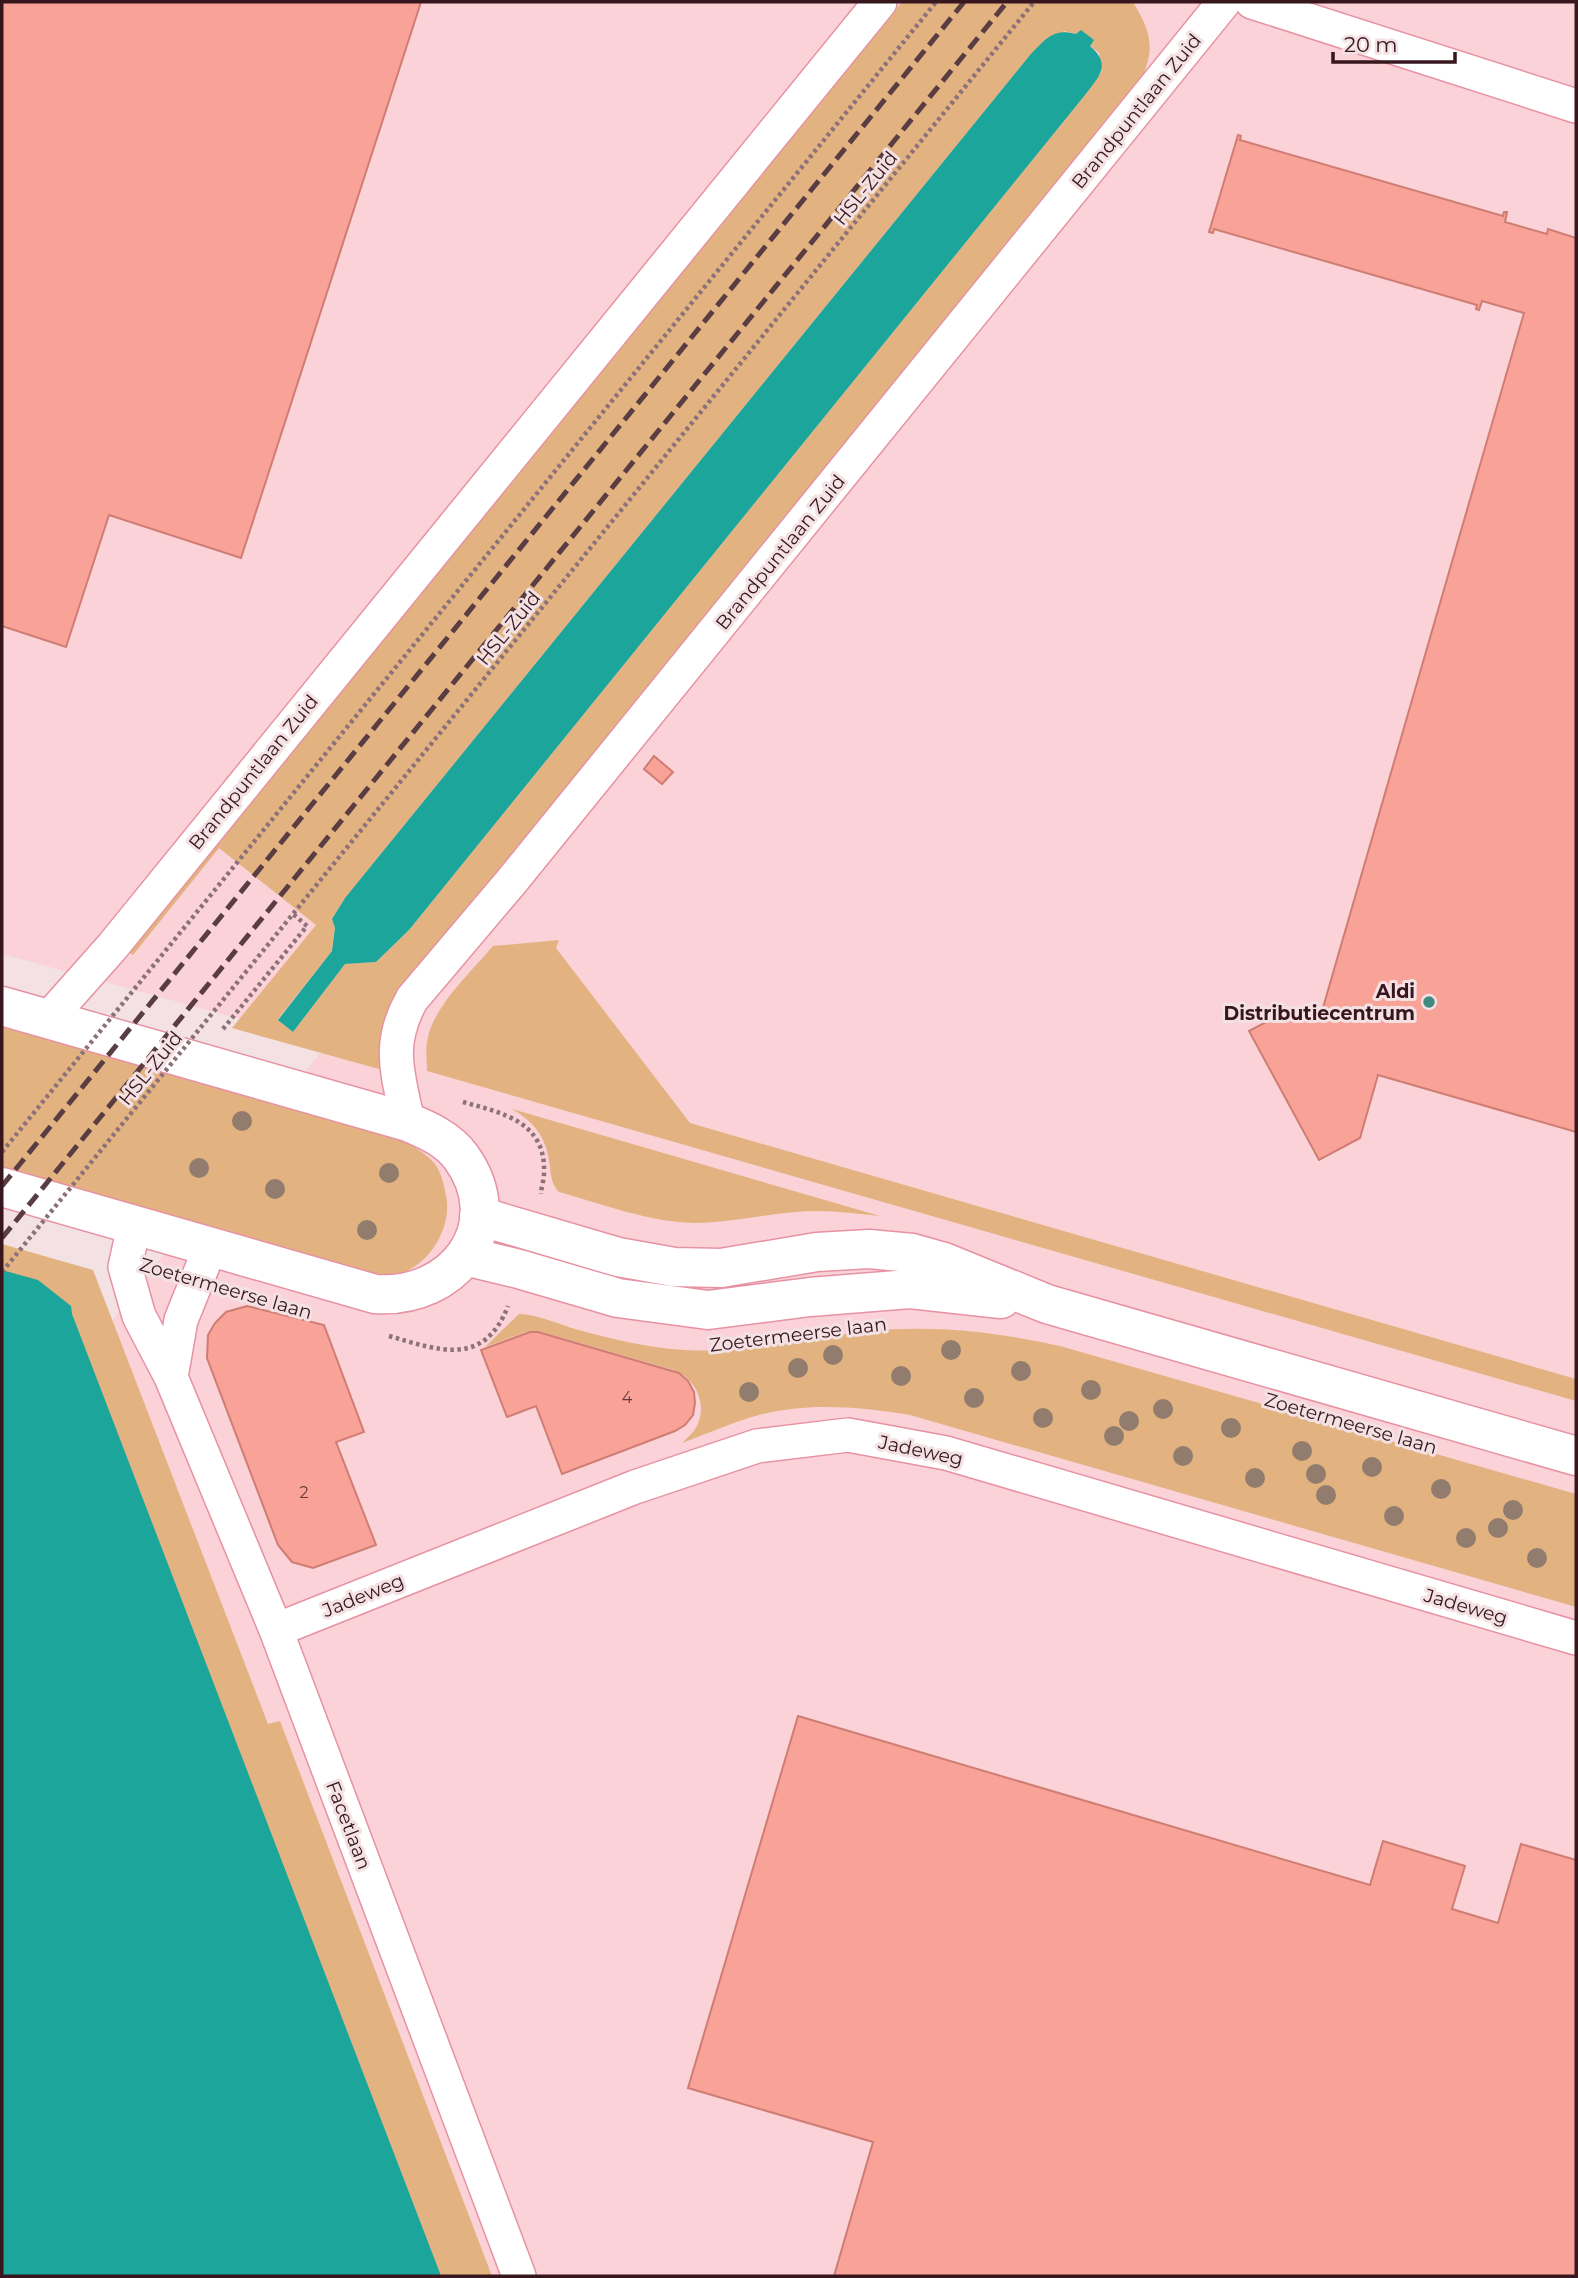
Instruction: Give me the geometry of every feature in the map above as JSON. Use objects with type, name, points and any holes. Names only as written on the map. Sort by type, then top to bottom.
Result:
[{"type":"street","name":"Brandpuntlaan Zuid","points":[[48,1019],[112,947],[880,2]]},
{"type":"street","name":"Brandpuntlaan Zuid","points":[[408,1122],[395,1052],[401,1018],[412,999],[511,882],[1224,2]]},
{"type":"street","points":[[1252,2],[1576,106]]},
{"type":"street","points":[[2,1006],[408,1122],[442,1139],[461,1157],[477,1191],[479,1216],[475,1236],[465,1256],[447,1276],[429,1287],[394,1295],[375,1294],[2,1187]]},
{"type":"street","name":"Zoetermeerse laan","points":[[479,1216],[618,1257],[674,1267],[721,1268],[817,1252],[869,1249],[912,1253],[944,1262],[1047,1304],[1576,1455]]},
{"type":"street","name":"Facetlaan","points":[[134,1226],[125,1267],[139,1316],[170,1377],[276,1630],[519,2276]]},
{"type":"street","points":[[170,1377],[181,1320],[210,1248]]},
{"type":"street","name":"Zoetermeerse laan","points":[[465,1256],[618,1298],[708,1310],[810,1297],[910,1289],[1047,1304]]},
{"type":"street","name":"Jadeweg","points":[[276,1630],[647,1483],[757,1446],[848,1435],[947,1452],[1576,1638]]},
{"type":"path","points":[[2,1152],[936,2]]},
{"type":"path","name":"HSL-Zuid","points":[[2,1272],[1034,2]]},
{"type":"path","points":[[221,1032],[307,926],[293,914]]},
{"type":"path","points":[[27,1230],[39,1233]]},
{"type":"path","points":[[384,1334],[437,1350],[452,1351],[471,1347],[485,1339],[502,1322],[509,1304],[521,1307]]},
{"type":"shaded area","points":[[2,2],[1576,2],[1576,2276],[466,2276],[108,1326],[328,1043],[2,954]]},
{"type":"shaded area","points":[[902,2],[1133,2],[1145,24],[1150,43],[1148,62],[1139,85],[413,977],[386,1071],[232,1028],[316,925],[219,848],[133,955],[129,952]],"holes":[[[1064,31],[1076,34],[1099,53],[1101,72],[1085,95],[409,930],[376,962],[345,964],[293,1032],[278,1019],[332,951],[335,928],[332,919],[345,898],[1030,55]]]},
{"type":"shaded area","points":[[559,940],[556,948],[690,1123],[1576,1379],[1576,1401],[427,1071],[427,1041],[438,1013],[493,946]]},
{"type":"shaded area","points":[[2,1016],[400,1139],[427,1156],[441,1175],[447,1206],[439,1239],[417,1265],[381,1279],[2,1174]]},
{"type":"shaded area","points":[[512,1109],[880,1216],[806,1211],[694,1223],[643,1216],[609,1207],[559,1192],[552,1181],[543,1140],[528,1120]]},
{"type":"shaded area","points":[[2,1244],[93,1270],[268,1724],[280,1721],[492,2276],[2,2276]]},
{"type":"shaded area","points":[[519,1314],[540,1317],[630,1343],[685,1350],[731,1350],[894,1329],[942,1329],[1013,1337],[1060,1346],[1576,1494],[1576,1607],[910,1415],[853,1408],[796,1408],[749,1418],[682,1443],[697,1426],[701,1409],[698,1393],[688,1379],[674,1370],[538,1331],[526,1332],[485,1347]]},
{"type":"water","points":[[1081,30],[1094,40],[1090,46],[1097,53],[1102,65],[1099,76],[1085,95],[409,930],[376,962],[345,964],[293,1032],[278,1020],[332,951],[335,928],[332,919],[345,898],[1030,55],[1050,36],[1061,32],[1076,34]]},
{"type":"water","points":[[2,1270],[38,1280],[71,1306],[441,2276],[2,2276]]},
{"type":"building","points":[[2,2],[421,2],[241,558],[109,515],[66,647],[2,626]]},
{"type":"building","points":[[1238,135],[1241,136],[1240,140],[1503,216],[1504,212],[1507,212],[1505,222],[1547,234],[1548,229],[1576,238],[1576,1132],[1378,1075],[1360,1138],[1319,1160],[1249,1031],[1289,1010],[1320,1018],[1524,313],[1482,301],[1479,310],[1476,309],[1477,305],[1214,229],[1213,233],[1209,232]]},
{"type":"building","points":[[654,756],[673,772],[662,784],[644,769]]},
{"type":"building","points":[[247,1306],[324,1325],[364,1432],[336,1442],[376,1545],[313,1568],[292,1562],[278,1545],[207,1358],[208,1335],[215,1323],[226,1312]]},
{"type":"building","points":[[530,1332],[538,1332],[679,1373],[688,1381],[694,1392],[693,1415],[685,1425],[675,1431],[562,1474],[536,1406],[507,1417],[481,1350]]},
{"type":"building","points":[[798,1716],[1370,1885],[1383,1841],[1465,1866],[1452,1909],[1498,1923],[1521,1844],[1576,1860],[1576,2276],[834,2276],[873,2142],[688,2088]]},
{"type":"railway","points":[[2,1186],[964,2]]},
{"type":"railway","points":[[2,1238],[1007,2]]},
{"type":"place","name":"Aldi Distributiecentrum","points":[[1429,1002]]}]
